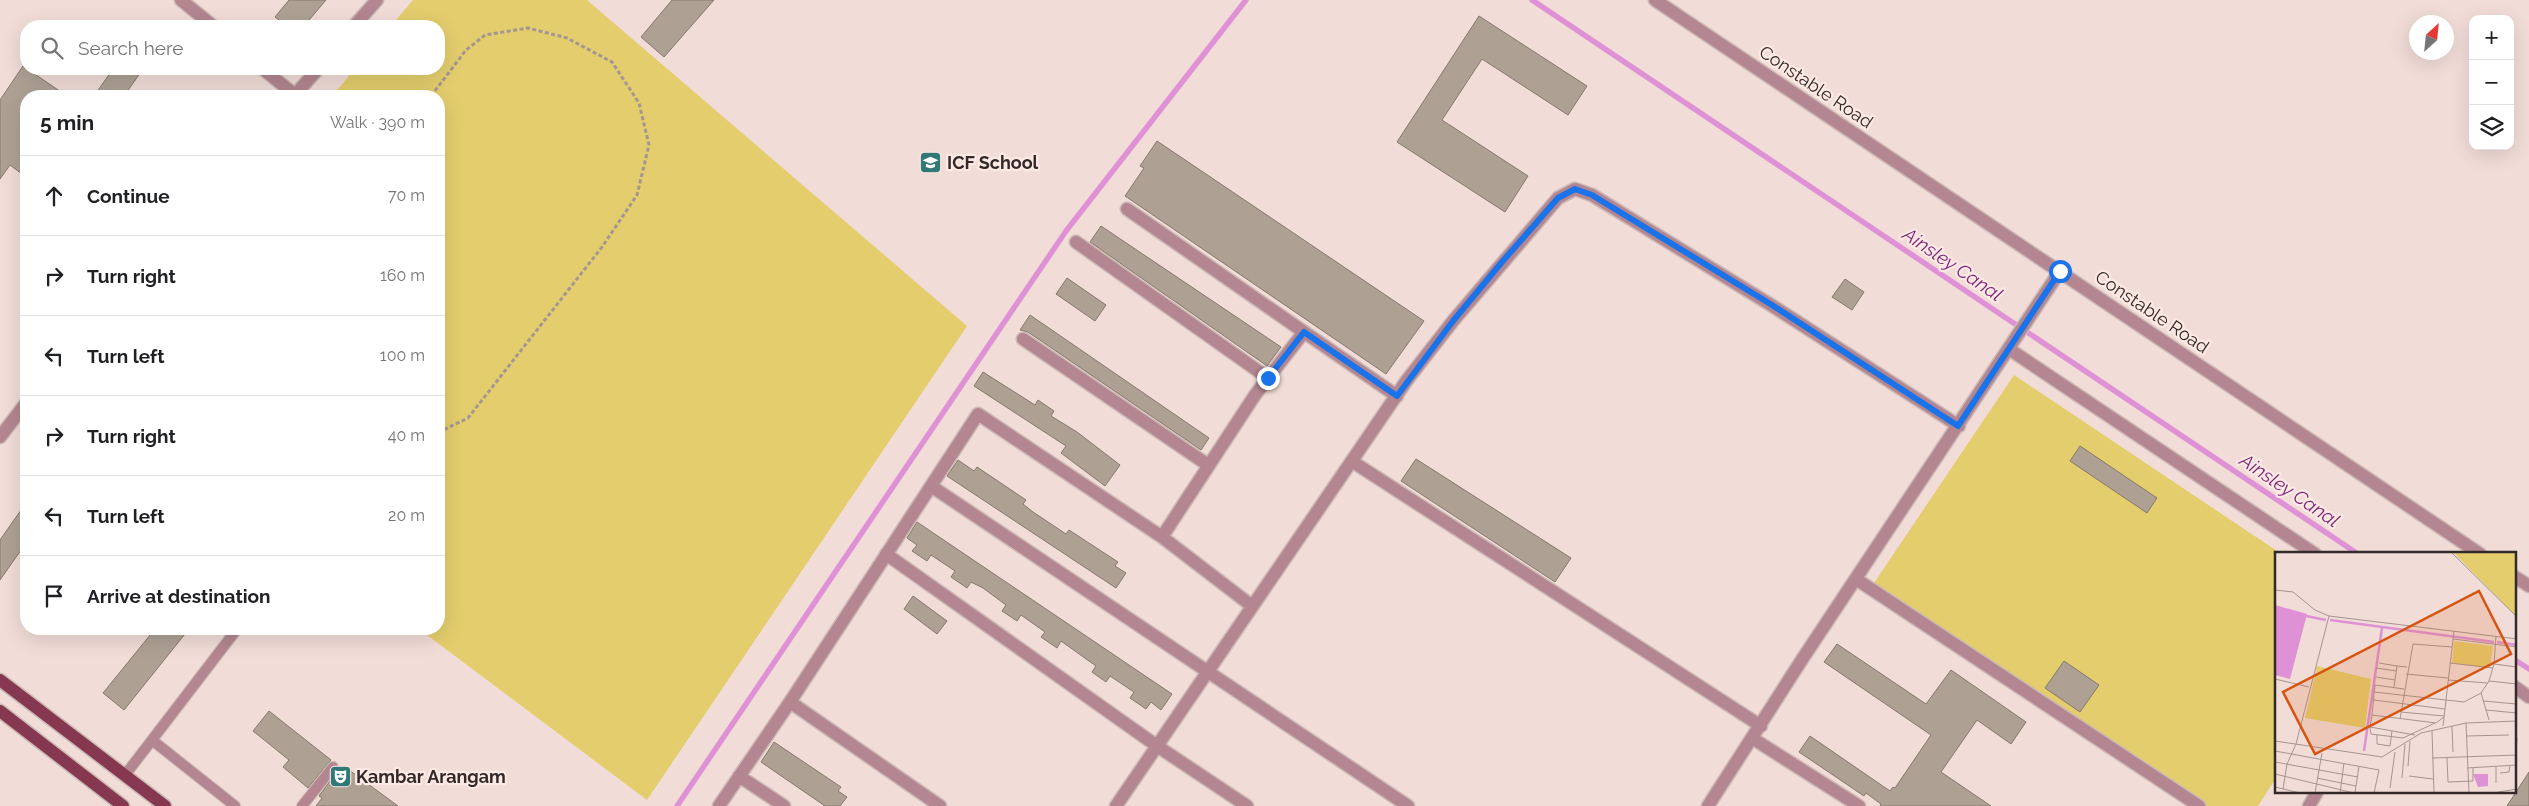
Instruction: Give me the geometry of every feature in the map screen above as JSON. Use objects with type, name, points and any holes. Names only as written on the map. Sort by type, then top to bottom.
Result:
[{"type":"main road","points":[[0,680],[165,806]]},
{"type":"main road","points":[[0,711],[114,803]]},
{"type":"street","points":[[181,0],[205,20]]},
{"type":"street","points":[[359,20],[377,0]]},
{"type":"street","name":"Constable Road","points":[[1655,0],[2060,271],[2466,550]]},
{"type":"street","points":[[270,75],[288,90]]},
{"type":"street","points":[[300,90],[313,75]]},
{"type":"street","points":[[1116,806],[1397,396],[1453,321],[1502,262],[1558,198],[1575,189],[1592,195],[1772,305],[1958,426]]},
{"type":"street","points":[[1127,209],[1397,396]]},
{"type":"street","points":[[1076,242],[1268,378]]},
{"type":"street","points":[[1708,806],[2060,271]]},
{"type":"street","points":[[1162,537],[1208,465],[1268,378],[1304,332]]},
{"type":"street","points":[[1023,339],[1208,465]]},
{"type":"street","points":[[2008,349],[2312,552]]},
{"type":"street","points":[[0,437],[20,411]]},
{"type":"street","points":[[719,806],[790,702],[978,414],[1162,537],[1252,606]]},
{"type":"street","points":[[1353,462],[1761,726]]},
{"type":"street","points":[[930,486],[1408,806]]},
{"type":"street","points":[[886,554],[1157,746],[1247,806]]},
{"type":"street","points":[[2516,578],[2529,586]]},
{"type":"street","points":[[1856,579],[2199,806]]},
{"type":"street","points":[[2516,688],[2529,697]]},
{"type":"street","points":[[790,702],[940,806]]},
{"type":"street","points":[[1752,738],[1859,806]]},
{"type":"street","points":[[739,776],[784,806]]},
{"type":"street","points":[[2309,806],[2317,794]]},
{"type":"lane","points":[[125,775],[232,635]]},
{"type":"lane","points":[[152,740],[235,806]]},
{"type":"lane","points":[[302,806],[333,767]]},
{"type":"path","points":[[436,90],[466,50],[485,35],[528,28],[567,38],[612,62],[639,103],[649,146],[636,195],[602,248],[468,418],[445,429]]},
{"type":"shaded area","points":[[413,0],[587,0],[967,326],[647,800],[427,635],[445,635],[445,90],[337,90],[350,75],[445,75],[445,20],[396,20]]},
{"type":"shaded area","points":[[2014,375],[2279,552],[2275,552],[2275,780],[2258,806],[2193,806],[1870,589]]},
{"type":"building","points":[[289,0],[326,0],[309,20],[279,20],[275,17]]},
{"type":"building","points":[[672,0],[714,0],[664,57],[641,37]]},
{"type":"building","points":[[1479,16],[1587,86],[1568,115],[1482,59],[1442,120],[1528,176],[1505,212],[1397,142]]},
{"type":"building","points":[[20,70],[20,75],[36,75],[58,90],[20,90],[20,172],[10,165],[0,179],[0,100]]},
{"type":"building","points":[[109,75],[139,75],[128,90],[98,90]]},
{"type":"building","points":[[1157,141],[1424,321],[1386,374],[1125,196],[1144,168],[1140,166]]},
{"type":"building","points":[[1101,226],[1281,347],[1267,366],[1090,242]]},
{"type":"building","points":[[1067,278],[1106,305],[1095,321],[1056,294]]},
{"type":"building","points":[[1845,279],[1864,292],[1852,310],[1832,297]]},
{"type":"building","points":[[1030,315],[1209,438],[1201,450],[1028,332],[1020,330]]},
{"type":"building","points":[[983,372],[1035,405],[1038,400],[1054,411],[1051,416],[1077,432],[1120,465],[1105,486],[1061,453],[1066,446],[974,386]]},
{"type":"building","points":[[2080,446],[2157,498],[2147,513],[2070,461]]},
{"type":"building","points":[[1416,459],[1571,558],[1555,582],[1401,481]]},
{"type":"building","points":[[958,460],[974,471],[977,467],[1026,500],[1023,504],[1066,534],[1069,530],[1118,562],[1115,566],[1126,573],[1116,588],[947,476]]},
{"type":"building","points":[[20,512],[20,552],[0,580],[0,540]]},
{"type":"building","points":[[917,522],[1172,694],[1161,710],[1151,702],[1146,709],[1130,698],[1134,692],[1110,676],[1106,682],[1092,672],[1096,666],[1061,641],[1057,648],[1041,637],[1045,632],[1021,615],[1017,621],[1002,611],[1006,605],[983,588],[971,582],[967,588],[951,577],[955,571],[931,555],[927,561],[912,551],[917,545],[907,538]]},
{"type":"building","points":[[913,596],[947,621],[937,634],[904,609]]},
{"type":"building","points":[[150,635],[184,635],[124,710],[103,693]]},
{"type":"building","points":[[1837,644],[1926,704],[1951,670],[2026,722],[2011,744],[1977,720],[1941,772],[1991,806],[1880,806],[1881,804],[1866,793],[1864,796],[1799,752],[1810,736],[1890,791],[1893,787],[1895,788],[1931,735],[1824,662]]},
{"type":"building","points":[[2064,661],[2099,685],[2080,712],[2045,688]]},
{"type":"building","points":[[269,711],[331,760],[308,788],[283,767],[289,760],[253,731]]},
{"type":"building","points":[[774,742],[841,787],[838,791],[847,797],[840,806],[825,806],[761,762]]},
{"type":"building","points":[[340,767],[343,770],[345,767],[398,806],[316,806],[322,798],[319,796]]},
{"type":"building","points":[[2529,772],[2529,806],[2507,806]]},
{"type":"waterway","points":[[677,806],[1066,231],[1246,0]]},
{"type":"waterway","name":"Ainsley Canal","points":[[1532,0],[2355,552]]},
{"type":"waterway","name":"Ainsley Canal","points":[[2516,661],[2529,669]]},
{"type":"place","name":"ICF School","points":[[931,163]]},
{"type":"place","name":"Kambar Arangam","points":[[340,777]]},
{"type":"route","points":[[1268,378],[1304,332],[1397,396],[1453,321],[1502,262],[1558,198],[1575,189],[1592,195],[1772,305],[1958,426],[2060,271]]}]
